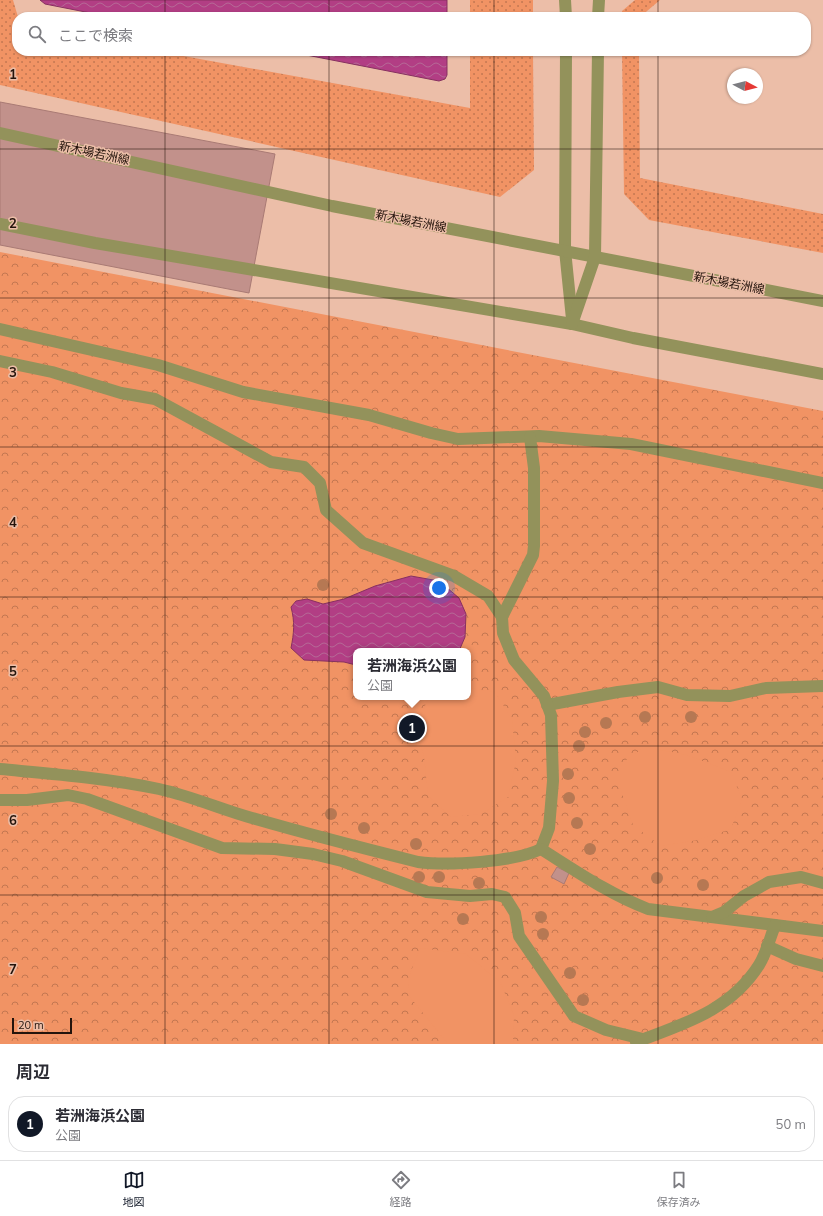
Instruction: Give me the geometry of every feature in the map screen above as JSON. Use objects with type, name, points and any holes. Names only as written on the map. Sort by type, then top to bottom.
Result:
[{"type":"street","points":[[565,0],[566,12]]},
{"type":"street","points":[[598,12],[599,0]]},
{"type":"street","points":[[566,56],[565,250],[572,324]]},
{"type":"street","points":[[572,324],[596,257],[598,56]]},
{"type":"street","name":"新木場若洲線","points":[[0,133],[332,206],[823,301]]},
{"type":"street","points":[[0,224],[118,247],[572,324],[633,338],[823,374]]},
{"type":"street","points":[[0,329],[158,365],[243,392],[369,415],[431,434],[458,439],[530,437],[631,444],[823,483]]},
{"type":"street","points":[[0,361],[52,372],[121,394],[155,399],[271,462],[304,467],[320,483],[326,510],[363,543],[454,576],[488,596],[502,617]]},
{"type":"street","points":[[0,769],[121,782],[160,789],[201,799],[238,814],[313,836],[418,862],[435,864],[502,859],[529,855],[541,849],[549,828],[553,782],[553,733],[551,715],[544,696],[514,660],[503,633],[502,617],[533,551],[534,468],[530,437]]},
{"type":"street","points":[[547,705],[618,692],[658,687],[687,695],[730,696],[766,688],[823,686]]},
{"type":"street","points":[[0,800],[27,800],[68,794],[87,799],[222,848],[274,849],[313,854],[342,861],[427,892],[470,896],[492,894],[504,897],[515,913],[519,936],[574,1016],[606,1030],[643,1039]]},
{"type":"street","points":[[541,849],[623,900],[648,909],[823,931]]},
{"type":"street","points":[[710,918],[724,912],[744,896],[769,882],[801,877],[823,883]]},
{"type":"street","points":[[630,1044],[693,1020],[725,1002],[753,974],[760,964],[775,925]]},
{"type":"street","points":[[767,946],[796,959],[823,966]]},
{"type":"green space","points":[[0,0],[13,0],[17,12],[12,12],[12,56],[184,56],[470,108],[470,56],[533,56],[534,170],[500,197],[0,85]]},
{"type":"green space","points":[[470,0],[533,0],[533,12],[470,12]]},
{"type":"green space","points":[[635,0],[660,0],[646,12],[622,11]]},
{"type":"green space","points":[[622,56],[639,56],[640,178],[823,214],[823,253],[649,220],[624,194]]},
{"type":"green space","points":[[0,252],[823,411],[823,1044],[0,1044]]},
{"type":"green space","points":[[471,688],[495,692],[512,719],[516,761],[508,797],[481,814],[451,817],[428,796],[424,756],[415,729],[428,700],[471,700]]},
{"type":"green space","points":[[645,747],[687,755],[731,772],[742,799],[731,829],[698,840],[661,846],[633,825],[620,788],[620,764]]},
{"type":"green space","points":[[420,948],[466,954],[500,982],[514,1015],[513,1044],[448,1044],[410,997],[408,979]]},
{"type":"water","points":[[40,0],[447,0],[447,12],[86,12],[45,4]]},
{"type":"water","points":[[312,56],[447,56],[447,75],[445,79],[439,81]]},
{"type":"water","points":[[411,576],[439,581],[459,598],[466,614],[465,637],[460,648],[353,648],[353,664],[344,662],[304,660],[291,648],[294,628],[291,607],[296,601],[307,599],[323,604],[344,599],[375,586]]},
{"type":"building","points":[[0,102],[275,154],[249,293],[0,245]]},
{"type":"building","points":[[557,867],[569,873],[564,884],[551,877]]},
{"type":"place","name":"若洲海浜公園","points":[[412,728]]}]
